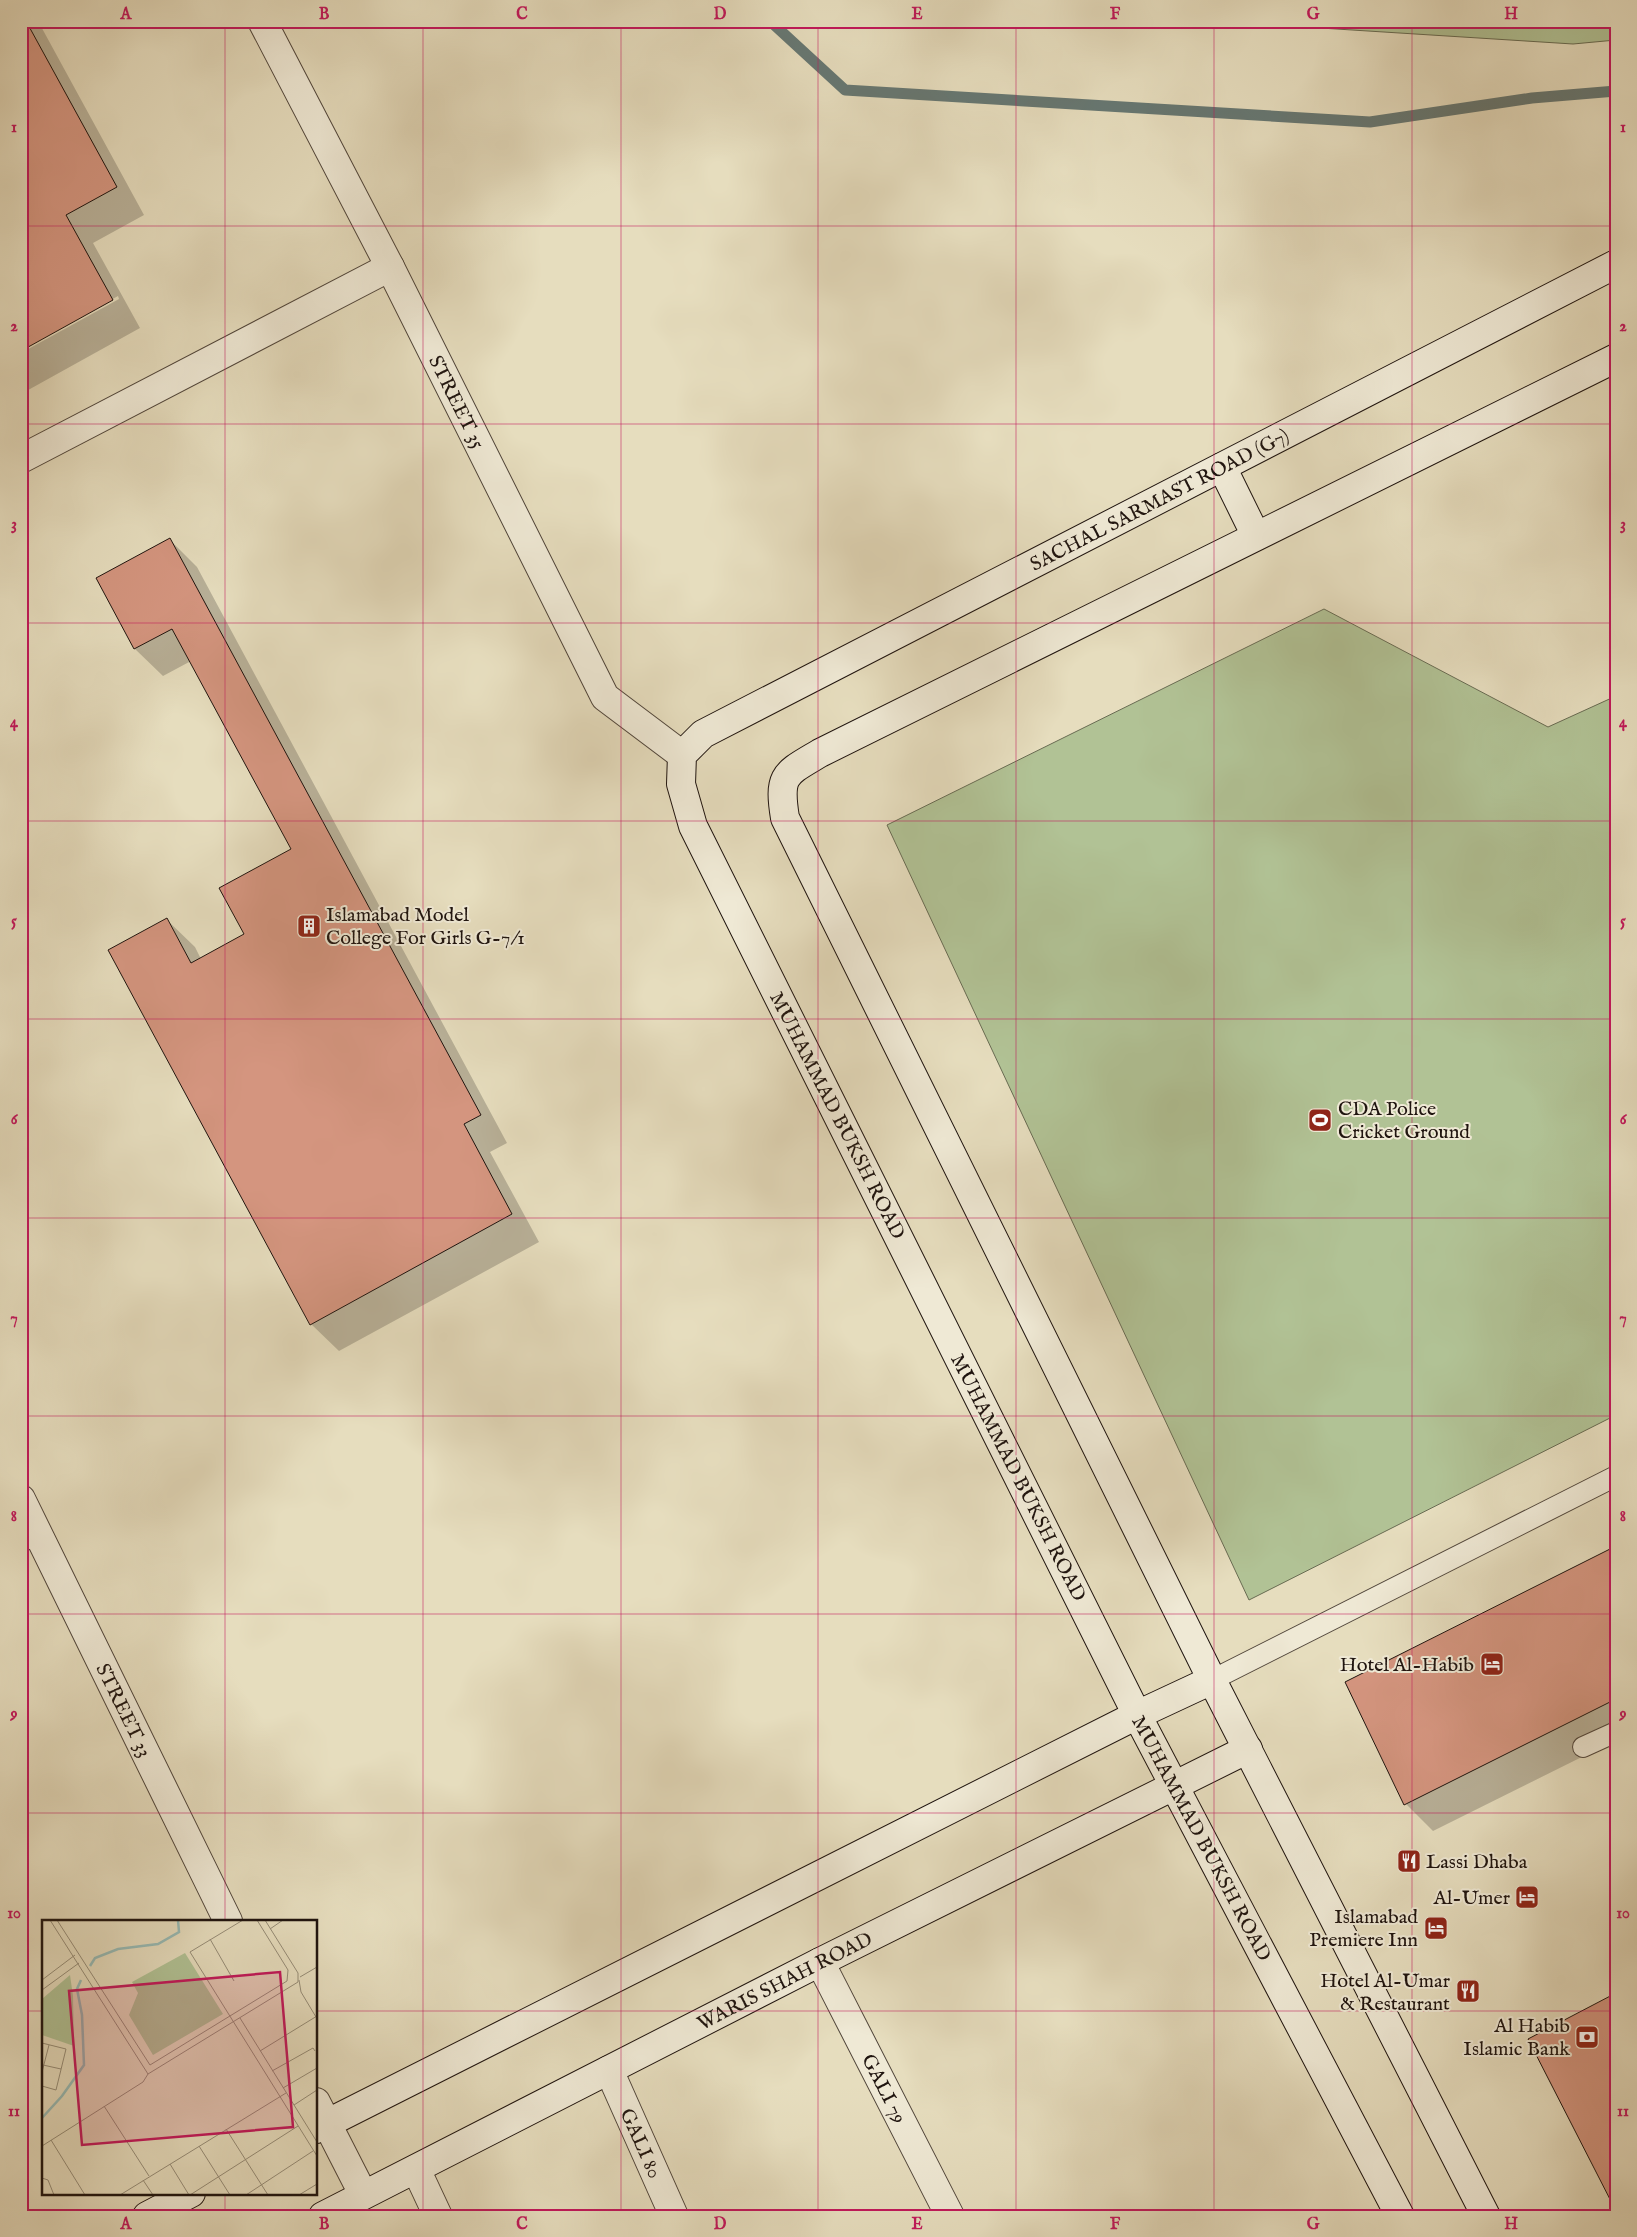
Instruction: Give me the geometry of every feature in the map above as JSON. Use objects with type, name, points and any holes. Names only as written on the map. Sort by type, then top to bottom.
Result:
[{"type":"street","name":"STREET 35","points":[[262,21],[390,267],[604,697],[682,754]]},
{"type":"street","name":"SACHAL SARMAST ROAD (G7)","points":[[682,754],[704,734],[1616,264]]},
{"type":"street","points":[[21,459],[390,267]]},
{"type":"street","points":[[1486,2216],[1212,1680],[785,818],[781,792],[789,772],[820,752],[1616,358]]},
{"type":"street","points":[[1222,467],[1256,536]]},
{"type":"street","name":"MUHAMMAD BUKSH ROAD","points":[[682,754],[681,784],[694,826],[1138,1715],[1400,2216]]},
{"type":"street","name":"STREET 33","points":[[21,1498],[30,1537],[227,1920]]},
{"type":"street","points":[[363,2194],[320,2118],[1212,1680]]},
{"type":"street","name":"WARIS SHAH ROAD","points":[[323,2216],[820,1962],[1248,1749]]},
{"type":"street","name":"GALI 79","points":[[820,1962],[950,2216]]},
{"type":"street","name":"GALI 80","points":[[608,2070],[674,2216]]},
{"type":"street","points":[[416,2169],[438,2216]]},
{"type":"street","points":[[147,2216],[189,2194]]},
{"type":"lane","points":[[1212,1680],[1616,1476]]},
{"type":"lane","points":[[1583,1747],[1616,1732]]},
{"type":"green space","points":[[1210,21],[1616,21],[1616,40],[1573,44]]},
{"type":"green space","name":"CDA Police Cricket Ground","points":[[1324,609],[1548,727],[1616,696],[1616,1415],[1249,1600],[887,825]]},
{"type":"building","points":[[21,21],[26,21],[117,187],[66,215],[113,300],[21,351]]},
{"type":"building","name":"Islamabad Model College For Girls G-7/1","points":[[170,538],[481,1115],[464,1124],[512,1214],[310,1325],[108,950],[167,918],[191,963],[244,934],[219,888],[291,849],[172,629],[134,649],[96,578]]},
{"type":"building","points":[[1616,1546],[1616,1699],[1404,1805],[1345,1682]]},
{"type":"building","points":[[1616,1993],[1616,2211],[1528,2039]]},
{"type":"waterway","points":[[770,21],[845,90],[1370,122],[1532,98],[1616,91]]},
{"type":"place","name":"Islamabad Model College For Girls G-7/1","points":[[309,926]]},
{"type":"place","name":"CDA Police Cricket Ground","points":[[1320,1120]]},
{"type":"place","name":"Hotel Al-Habib","points":[[1492,1664]]},
{"type":"place","name":"Lassi Dhaba","points":[[1409,1861]]},
{"type":"place","name":"Al-Umer","points":[[1527,1897]]},
{"type":"place","name":"Islamabad Premiere Inn","points":[[1436,1928]]},
{"type":"place","name":"Hotel Al-Umar & Restaurant","points":[[1468,1991]]},
{"type":"place","name":"Al Habib Islamic Bank","points":[[1587,2037]]}]
